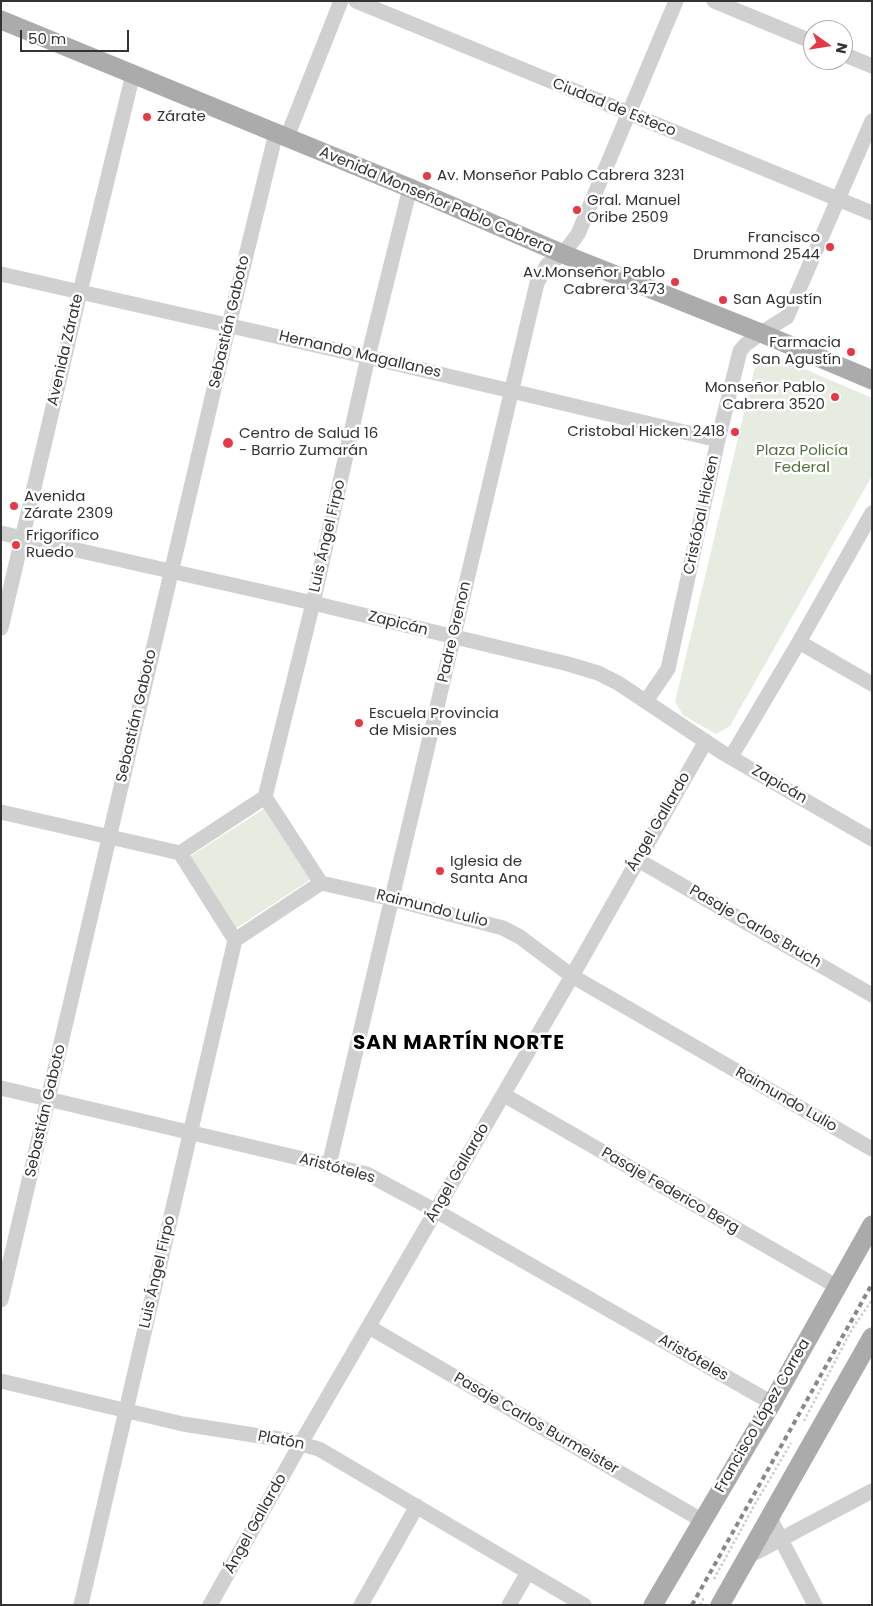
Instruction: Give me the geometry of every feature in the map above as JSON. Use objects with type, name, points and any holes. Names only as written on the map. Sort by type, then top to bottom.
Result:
[{"type":"main road","name":"Avenida Monseñor Pablo Cabrera","points":[[1,20],[410,188],[563,254],[761,333],[872,380]]},
{"type":"main road","name":"Francisco López Correa","points":[[653,1605],[772,1403],[836,1286],[872,1226]]},
{"type":"main road","points":[[712,1601],[749,1556],[872,1337]]},
{"type":"street","name":"Sebastián Gaboto","points":[[1,1300],[229,325],[281,135],[341,1]]},
{"type":"street","name":"Ciudad de Esteco","points":[[356,1],[872,213]]},
{"type":"street","name":"Padre Grenon","points":[[329,1165],[537,283],[547,265],[563,254],[578,234],[676,1]]},
{"type":"street","points":[[714,1],[803,38]]},
{"type":"street","points":[[853,58],[872,66]]},
{"type":"street","name":"Avenida Zárate","points":[[1,628],[133,74]]},
{"type":"street","name":"Cristóbal Hicken","points":[[646,701],[668,669],[718,440],[740,351],[761,333],[787,317],[872,121]]},
{"type":"street","name":"Luis Ángel Firpo","points":[[265,797],[313,603],[368,357],[410,188]]},
{"type":"street","name":"Hernando Magallanes","points":[[1,274],[511,390],[718,440]]},
{"type":"street","points":[[731,757],[868,529],[872,513]]},
{"type":"street","name":"Zapicán","points":[[1,533],[313,603],[568,664],[598,673],[618,683],[731,757],[872,838]]},
{"type":"street","points":[[799,642],[872,684]]},
{"type":"street","name":"Ángel Gallardo","points":[[210,1605],[301,1443],[504,1095],[706,741]]},
{"type":"street","points":[[1,812],[180,853],[235,940],[321,883],[265,797],[180,853]]},
{"type":"street","name":"Pasaje Carlos Bruch","points":[[638,860],[872,995]]},
{"type":"street","name":"Raimundo Lulio","points":[[321,883],[504,928],[520,936],[572,976],[872,1149]]},
{"type":"street","name":"Luis Ángel Firpo","points":[[81,1605],[235,940]]},
{"type":"street","name":"Aristóteles","points":[[1,1088],[367,1174],[436,1211],[772,1403]]},
{"type":"street","name":"Pasaje Federico Berg","points":[[504,1095],[836,1286]]},
{"type":"street","name":"Pasaje Carlos Burmeister","points":[[370,1327],[703,1521]]},
{"type":"street","name":"Platón","points":[[1,1381],[193,1426],[301,1443],[319,1449],[584,1605]]},
{"type":"street","points":[[749,1556],[872,1491]]},
{"type":"street","points":[[361,1605],[417,1506]]},
{"type":"street","points":[[770,1518],[815,1605]]},
{"type":"street","points":[[509,1605],[528,1572]]},
{"type":"path","points":[[804,1421],[852,1329],[872,1300]]},
{"type":"path","points":[[714,1580],[755,1504],[794,1438]]},
{"type":"path","points":[[700,1605],[712,1601]]},
{"type":"green space","name":"Plaza Policía Federal","points":[[772,355],[872,398],[872,476],[730,726],[716,734],[683,715],[675,702],[755,367]]},
{"type":"green space","points":[[264,809],[310,880],[235,929],[189,857]]},
{"type":"railway","points":[[692,1605],[872,1284]]},
{"type":"place","name":"Zárate","points":[[147,117]]},
{"type":"place","name":"Av. Monseñor Pablo Cabrera 3231","points":[[427,176]]},
{"type":"place","name":"Gral. Manuel Oribe 2509","points":[[577,210]]},
{"type":"place","name":"Francisco Drummond 2544","points":[[830,247]]},
{"type":"place","name":"Av.Monseñor Pablo Cabrera 3473","points":[[675,282]]},
{"type":"place","name":"San Agustín","points":[[723,300]]},
{"type":"place","name":"Farmacia San Agustín","points":[[851,352]]},
{"type":"place","name":"Monseñor Pablo Cabrera 3520","points":[[835,397]]},
{"type":"place","name":"Cristobal Hicken 2418","points":[[735,432]]},
{"type":"place","name":"Centro de Salud 16 - Barrio Zumarán","points":[[228,443]]},
{"type":"place","name":"Avenida Zárate 2309","points":[[14,506]]},
{"type":"place","name":"Frigorífico Ruedo","points":[[16,545]]},
{"type":"place","name":"Escuela Provincia de Misiones","points":[[359,723]]},
{"type":"place","name":"Iglesia de Santa Ana","points":[[440,871]]},
{"type":"district","name":"SAN MARTÍN NORTE","points":[[459,1044]]}]
